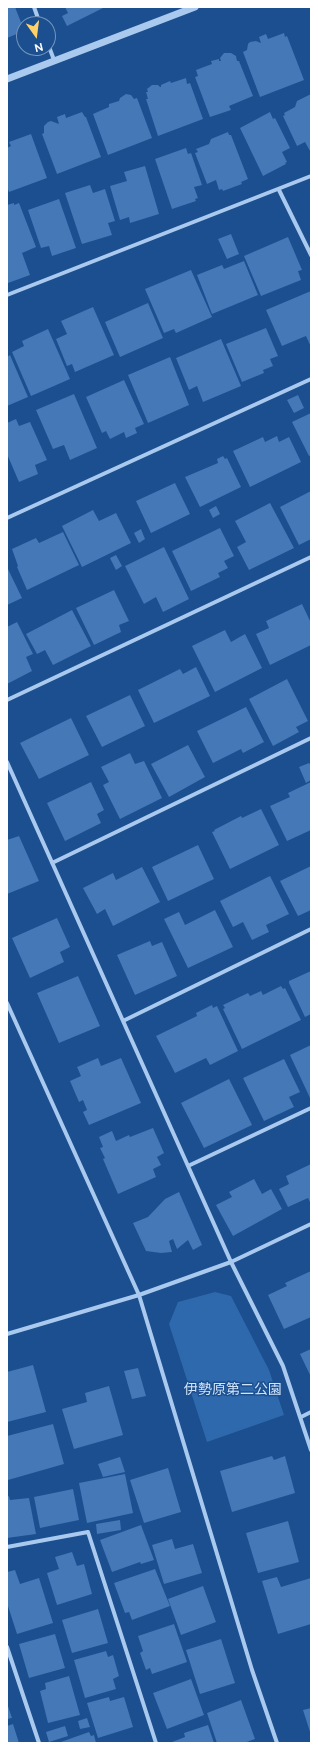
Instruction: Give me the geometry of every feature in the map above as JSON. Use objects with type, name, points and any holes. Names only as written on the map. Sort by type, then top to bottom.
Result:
[{"type":"street","points":[[7,79],[196,7]]},
{"type":"street","points":[[52,56],[54,60]]},
{"type":"street","points":[[7,295],[279,190],[311,176]]},
{"type":"street","points":[[279,190],[311,255]]},
{"type":"street","points":[[7,518],[311,379]]},
{"type":"street","points":[[7,700],[311,557]]},
{"type":"street","points":[[52,863],[311,738]]},
{"type":"street","points":[[7,762],[231,1262],[283,1366],[301,1416],[311,1450]]},
{"type":"street","points":[[123,1021],[311,930]]},
{"type":"street","points":[[7,1003],[139,1295],[249,1663],[277,1743]]},
{"type":"street","points":[[188,1166],[311,1108]]},
{"type":"street","points":[[7,1334],[139,1295],[231,1262],[311,1224]]},
{"type":"street","points":[[301,1416],[311,1412]]},
{"type":"street","points":[[7,1547],[88,1532],[156,1743]]},
{"type":"street","points":[[7,1646],[39,1743]]},
{"type":"green space","name":"伊勢原第二公園","points":[[215,1292],[231,1296],[269,1370],[284,1415],[207,1442],[169,1324],[178,1302]]},
{"type":"building","points":[[7,7],[15,7],[19,16],[16,16],[16,34],[7,38]]},
{"type":"building","points":[[65,7],[105,7],[67,26],[62,16],[68,13]]},
{"type":"building","points":[[284,33],[285,37],[287,36],[304,80],[260,97],[243,52],[247,50],[250,42],[256,41],[261,43],[259,37],[266,34],[268,39]]},
{"type":"building","points":[[224,53],[231,53],[236,56],[253,96],[229,106],[231,110],[210,117],[195,77],[198,76],[196,70],[212,64],[211,61],[219,59],[219,61],[221,61],[220,58]]},
{"type":"building","points":[[186,78],[187,84],[190,83],[203,119],[158,136],[146,99],[148,99],[146,92],[148,92],[147,89],[152,85],[158,85],[161,87],[161,85],[170,81],[171,83]]},
{"type":"building","points":[[126,94],[131,95],[134,99],[137,98],[152,138],[108,155],[93,114],[109,107],[109,104],[119,101],[120,98]]},
{"type":"building","points":[[311,94],[310,151],[305,142],[297,146],[283,116],[285,115],[284,113],[295,107],[297,101]]},
{"type":"building","points":[[82,112],[86,117],[101,157],[57,174],[42,134],[44,133],[44,126],[51,121],[59,124],[57,117],[65,114],[66,118]]},
{"type":"building","points":[[270,112],[273,119],[275,118],[290,148],[282,152],[287,162],[285,163],[286,164],[263,176],[240,128]]},
{"type":"building","points":[[228,132],[229,135],[231,135],[248,179],[241,182],[242,184],[223,191],[222,189],[219,190],[216,180],[207,184],[195,153],[198,152],[196,149],[209,144],[211,139]]},
{"type":"building","points":[[31,134],[47,178],[9,192],[7,187],[7,148],[11,146],[9,142]]},
{"type":"building","points":[[186,148],[188,154],[191,153],[202,185],[194,187],[198,198],[195,199],[196,201],[172,209],[155,159]]},
{"type":"building","points":[[145,166],[159,214],[130,223],[129,217],[120,220],[110,186],[127,181],[124,172]]},
{"type":"building","points":[[90,185],[93,193],[105,189],[115,221],[108,223],[112,235],[82,244],[65,193]]},
{"type":"building","points":[[59,199],[76,248],[52,256],[49,246],[41,248],[28,210]]},
{"type":"building","points":[[14,203],[14,205],[19,203],[36,247],[22,253],[30,275],[8,283],[7,205]]},
{"type":"building","points":[[231,234],[239,254],[227,259],[218,239]]},
{"type":"building","points":[[288,237],[302,270],[298,271],[301,280],[261,296],[244,256]]},
{"type":"building","points":[[244,261],[258,295],[212,314],[197,275],[222,265],[224,269]]},
{"type":"building","points":[[191,270],[212,317],[176,333],[174,329],[164,333],[145,289]]},
{"type":"building","points":[[311,291],[311,347],[306,336],[282,346],[266,310]]},
{"type":"building","points":[[148,303],[163,338],[120,357],[105,322]]},
{"type":"building","points":[[93,307],[114,355],[75,372],[72,364],[67,366],[56,339],[67,334],[61,321]]},
{"type":"building","points":[[266,328],[278,356],[270,359],[273,366],[263,370],[264,373],[242,382],[226,344]]},
{"type":"building","points":[[48,329],[70,379],[31,396],[12,352],[24,346],[22,341]]},
{"type":"building","points":[[221,339],[241,386],[203,402],[197,386],[189,390],[176,358]]},
{"type":"building","points":[[10,355],[28,397],[7,406],[7,357]]},
{"type":"building","points":[[170,357],[189,405],[148,423],[128,375]]},
{"type":"building","points":[[124,380],[144,424],[135,428],[137,433],[126,438],[124,432],[110,439],[106,431],[102,433],[86,397]]},
{"type":"building","points":[[74,394],[97,448],[70,460],[64,445],[53,449],[36,410]]},
{"type":"building","points":[[298,395],[304,408],[294,413],[287,400]]},
{"type":"building","points":[[311,413],[311,455],[309,456],[292,422]]},
{"type":"building","points":[[16,419],[19,426],[30,422],[47,460],[35,465],[38,474],[19,482],[7,454],[7,423]]},
{"type":"building","points":[[277,436],[279,442],[289,437],[301,462],[250,487],[233,451],[263,437],[265,442]]},
{"type":"building","points":[[223,456],[225,459],[227,458],[241,487],[200,507],[185,477],[218,463],[217,459]]},
{"type":"building","points":[[175,483],[190,514],[151,533],[136,501]]},
{"type":"building","points":[[311,491],[311,539],[299,545],[280,507]]},
{"type":"building","points":[[270,503],[294,548],[249,570],[237,547],[246,542],[235,521]]},
{"type":"building","points":[[216,506],[220,514],[213,518],[209,510]]},
{"type":"building","points":[[93,510],[99,521],[116,513],[131,543],[82,567],[62,526]]},
{"type":"building","points":[[220,528],[234,556],[224,561],[228,568],[218,573],[220,577],[191,591],[172,551]]},
{"type":"building","points":[[141,529],[145,539],[139,543],[134,533]]},
{"type":"building","points":[[63,532],[79,565],[27,590],[17,567],[18,566],[12,549],[36,538],[39,543]]},
{"type":"building","points":[[164,547],[189,599],[163,612],[156,597],[144,604],[125,566]]},
{"type":"building","points":[[116,555],[122,566],[116,570],[110,558]]},
{"type":"building","points":[[7,567],[22,598],[7,605]]},
{"type":"building","points":[[114,590],[129,621],[119,625],[121,632],[94,645],[76,608]]},
{"type":"building","points":[[302,604],[311,623],[311,645],[270,665],[256,634],[269,628],[266,621]]},
{"type":"building","points":[[72,610],[91,646],[53,665],[45,650],[37,654],[26,634]]},
{"type":"building","points":[[17,622],[33,654],[26,657],[32,671],[7,684],[7,627]]},
{"type":"building","points":[[225,630],[231,642],[245,634],[262,668],[215,692],[192,646]]},
{"type":"building","points":[[196,667],[210,696],[154,723],[138,690],[180,669],[183,674]]},
{"type":"building","points":[[287,679],[308,721],[296,727],[299,732],[273,746],[249,699]]},
{"type":"building","points":[[130,695],[145,726],[102,747],[86,716]]},
{"type":"building","points":[[246,707],[264,742],[243,753],[241,749],[213,763],[197,731]]},
{"type":"building","points":[[71,718],[89,755],[39,779],[20,743]]},
{"type":"building","points":[[188,745],[205,777],[169,797],[151,764]]},
{"type":"building","points":[[130,753],[135,764],[144,761],[162,798],[120,819],[103,785],[109,782],[101,767]]},
{"type":"building","points":[[309,763],[311,766],[311,780],[306,783],[299,767]]},
{"type":"building","points":[[91,782],[104,810],[97,814],[101,823],[65,841],[47,803]]},
{"type":"building","points":[[311,782],[311,830],[287,841],[270,806],[290,797],[288,793]]},
{"type":"building","points":[[261,809],[279,845],[230,869],[212,832],[241,816],[242,818]]},
{"type":"building","points":[[19,836],[39,881],[7,894],[7,840]]},
{"type":"building","points":[[198,845],[214,879],[168,901],[152,867]]},
{"type":"building","points":[[311,866],[311,910],[298,916],[280,881]]},
{"type":"building","points":[[142,867],[160,902],[113,926],[105,909],[97,914],[83,888],[113,873],[116,880]]},
{"type":"building","points":[[270,876],[289,914],[266,925],[269,932],[252,940],[243,922],[233,927],[220,901]]},
{"type":"building","points":[[215,910],[233,947],[188,968],[164,919],[179,912],[185,925]]},
{"type":"building","points":[[57,918],[70,947],[60,952],[64,962],[30,978],[12,938]]},
{"type":"building","points":[[150,941],[152,946],[162,942],[177,976],[135,995],[117,955]]},
{"type":"building","points":[[311,971],[311,1014],[305,1017],[289,981]]},
{"type":"building","points":[[78,976],[100,1026],[59,1043],[37,993]]},
{"type":"building","points":[[281,986],[283,989],[285,988],[301,1020],[242,1049],[223,1009],[225,1008],[223,1005],[248,993],[250,996],[261,991],[263,995]]},
{"type":"building","points":[[212,1005],[213,1008],[217,1006],[238,1051],[210,1065],[206,1058],[175,1073],[156,1036],[197,1016],[196,1013]]},
{"type":"building","points":[[311,1045],[311,1097],[310,1098],[290,1055]]},
{"type":"building","points":[[98,1058],[101,1066],[121,1058],[141,1103],[89,1125],[83,1112],[87,1110],[83,1100],[79,1102],[70,1081],[81,1076],[77,1067]]},
{"type":"building","points":[[284,1059],[300,1092],[289,1097],[294,1107],[264,1121],[243,1078]]},
{"type":"building","points":[[229,1079],[252,1125],[204,1148],[181,1103]]},
{"type":"building","points":[[153,1128],[164,1153],[157,1157],[161,1165],[153,1169],[156,1177],[118,1194],[103,1159],[105,1158],[100,1148],[103,1147],[99,1137],[112,1131],[116,1141],[129,1135],[130,1137]]},
{"type":"building","points":[[311,1164],[311,1204],[308,1198],[288,1207],[279,1189],[289,1184],[286,1176]]},
{"type":"building","points":[[254,1179],[262,1194],[271,1189],[282,1209],[233,1236],[216,1205],[232,1197],[229,1192]]},
{"type":"building","points":[[179,1192],[202,1245],[193,1250],[188,1240],[177,1249],[173,1239],[169,1241],[172,1252],[161,1253],[146,1251],[133,1223],[148,1217],[165,1199]]},
{"type":"building","points":[[311,1271],[311,1317],[284,1329],[268,1295],[287,1286],[285,1283]]},
{"type":"building","points":[[311,1349],[311,1377],[300,1354]]},
{"type":"building","points":[[33,1365],[46,1412],[7,1422],[7,1372]]},
{"type":"building","points":[[138,1368],[146,1396],[132,1399],[124,1371]]},
{"type":"building","points":[[109,1386],[123,1435],[74,1449],[62,1409],[87,1402],[85,1393]]},
{"type":"building","points":[[53,1424],[64,1464],[8,1480],[7,1436]]},
{"type":"building","points":[[272,1456],[274,1460],[285,1456],[295,1493],[232,1512],[220,1471]]},
{"type":"building","points":[[120,1457],[125,1472],[103,1477],[98,1464]]},
{"type":"building","points":[[168,1468],[181,1512],[144,1523],[130,1480]]},
{"type":"building","points":[[125,1474],[133,1513],[87,1523],[79,1483]]},
{"type":"building","points":[[73,1489],[79,1520],[40,1528],[34,1497]]},
{"type":"building","points":[[9,1496],[10,1500],[29,1498],[36,1534],[7,1538],[7,1497]]},
{"type":"building","points":[[120,1520],[121,1530],[97,1534],[96,1524]]},
{"type":"building","points":[[288,1521],[299,1562],[258,1573],[246,1533]]},
{"type":"building","points":[[141,1525],[154,1560],[141,1564],[140,1562],[112,1572],[100,1540]]},
{"type":"building","points":[[172,1539],[175,1549],[193,1544],[202,1573],[164,1584],[152,1545]]},
{"type":"building","points":[[72,1552],[77,1566],[84,1564],[92,1594],[57,1605],[47,1573],[59,1569],[55,1557]]},
{"type":"building","points":[[155,1569],[170,1606],[132,1620],[129,1612],[125,1613],[114,1583]]},
{"type":"building","points":[[15,1570],[20,1584],[39,1578],[53,1623],[17,1634],[7,1603],[7,1572]]},
{"type":"building","points":[[277,1577],[281,1587],[311,1578],[311,1624],[278,1634],[262,1581]]},
{"type":"building","points":[[203,1586],[216,1622],[181,1635],[168,1599]]},
{"type":"building","points":[[98,1609],[108,1643],[72,1653],[62,1620]]},
{"type":"building","points":[[174,1624],[187,1662],[152,1674],[150,1668],[146,1670],[140,1653],[143,1651],[138,1636]]},
{"type":"building","points":[[55,1634],[65,1668],[29,1678],[19,1644]]},
{"type":"building","points":[[221,1639],[235,1683],[200,1694],[186,1650]]},
{"type":"building","points":[[106,1651],[108,1657],[113,1655],[119,1676],[113,1679],[116,1689],[85,1698],[74,1660]]},
{"type":"building","points":[[69,1676],[80,1715],[48,1723],[40,1691],[46,1689],[45,1683]]},
{"type":"building","points":[[191,1679],[204,1715],[167,1729],[153,1693]]},
{"type":"building","points":[[109,1697],[110,1701],[124,1697],[133,1727],[98,1738],[87,1703]]},
{"type":"building","points":[[241,1700],[255,1739],[244,1743],[217,1743],[207,1713]]},
{"type":"building","points":[[7,1703],[12,1718],[7,1719]]},
{"type":"building","points":[[311,1708],[311,1735],[303,1710]]},
{"type":"building","points":[[87,1718],[90,1727],[80,1729],[78,1721]]},
{"type":"building","points":[[13,1724],[19,1743],[7,1743],[7,1726]]},
{"type":"building","points":[[208,1725],[214,1743],[172,1743],[185,1737],[184,1733]]},
{"type":"building","points":[[65,1726],[68,1736],[49,1742],[46,1732]]},
{"type":"building","points":[[89,1732],[91,1736],[94,1735],[96,1743],[58,1743]]}]
